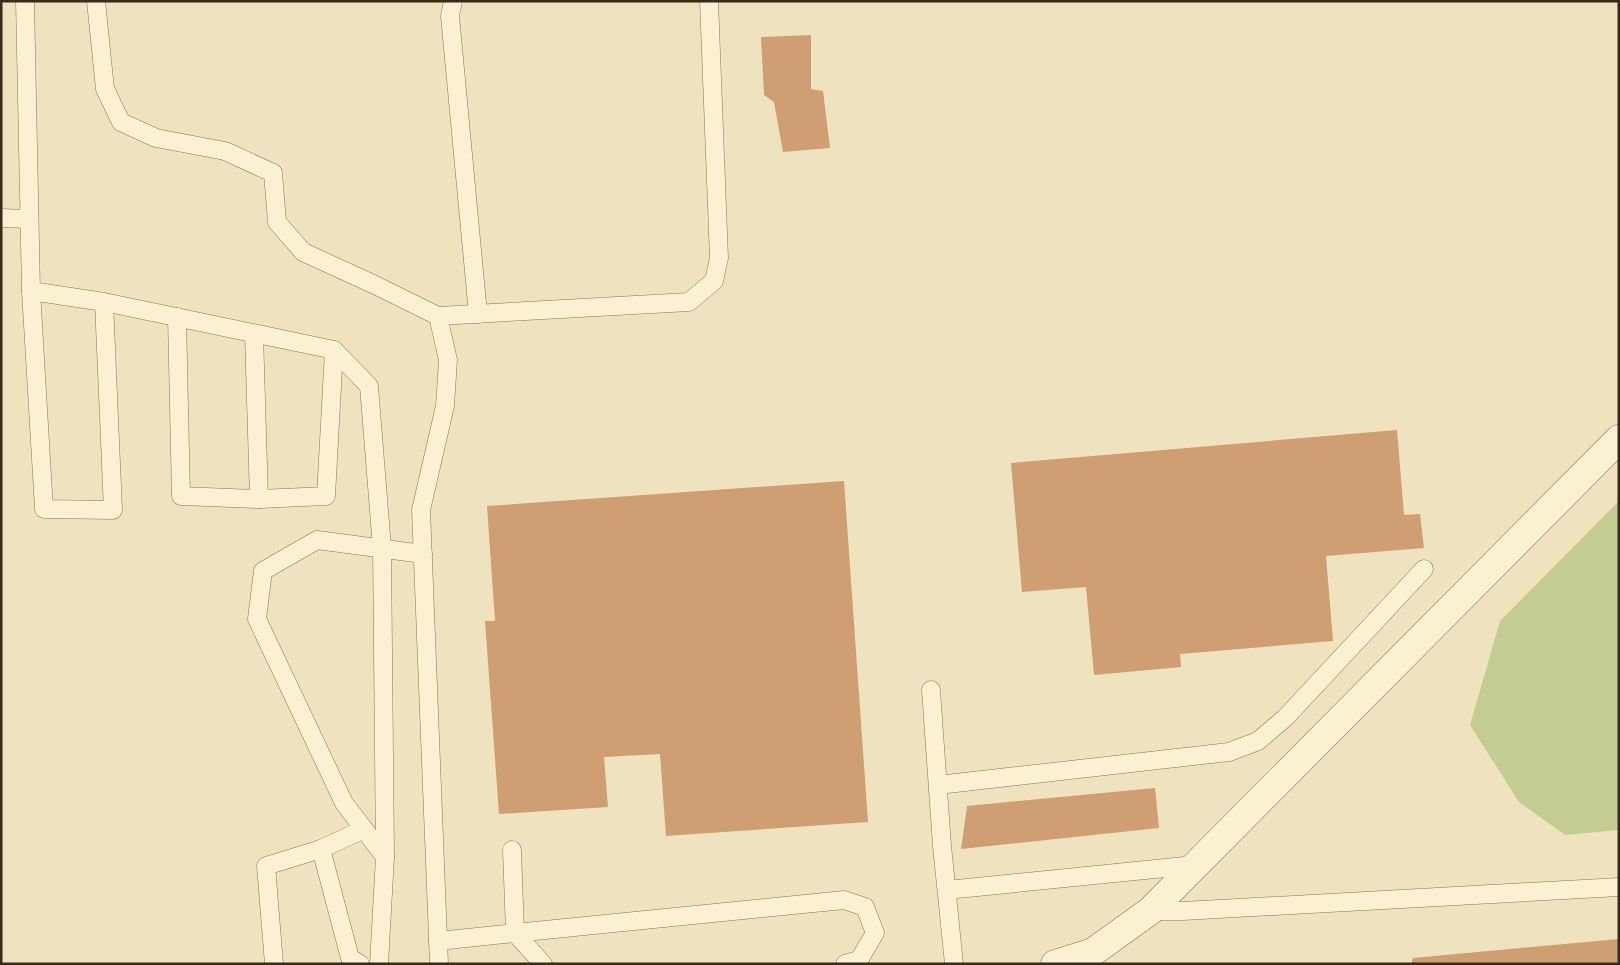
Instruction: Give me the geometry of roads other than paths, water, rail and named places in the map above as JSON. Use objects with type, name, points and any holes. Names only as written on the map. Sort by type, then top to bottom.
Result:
[{"type":"street","points":[[1056,964],[1093,952],[1150,911],[1619,439]]},
{"type":"lane","points":[[25,1],[31,291],[44,509],[113,510],[104,302]]},
{"type":"lane","points":[[96,1],[105,89],[121,122],[156,138],[225,151],[273,173],[277,222],[303,252],[438,316],[688,302],[714,281],[719,258],[709,1]]},
{"type":"lane","points":[[453,1],[450,16],[478,314]]},
{"type":"lane","points":[[1,218],[29,220]]},
{"type":"lane","points":[[31,291],[104,302],[334,350],[369,386],[382,548],[385,857],[379,964]]},
{"type":"lane","points":[[438,316],[448,360],[446,397],[421,510],[439,964]]},
{"type":"lane","points":[[177,317],[181,496],[259,499],[326,496],[334,350]]},
{"type":"lane","points":[[254,334],[259,499]]},
{"type":"lane","points":[[385,857],[344,803],[257,619],[263,571],[317,540],[423,554]]},
{"type":"lane","points":[[938,784],[1229,752],[1258,741],[1285,718],[1424,569]]},
{"type":"lane","points":[[931,690],[946,890],[954,964]]},
{"type":"lane","points":[[274,964],[266,866],[321,848],[364,829]]},
{"type":"lane","points":[[321,848],[350,958],[360,964]]},
{"type":"lane","points":[[512,850],[515,933],[543,964]]},
{"type":"lane","points":[[946,890],[1195,865]]},
{"type":"lane","points":[[1150,911],[1183,911],[1619,886]]},
{"type":"lane","points":[[438,941],[844,900],[865,907],[875,933],[859,960],[845,964]]}]
